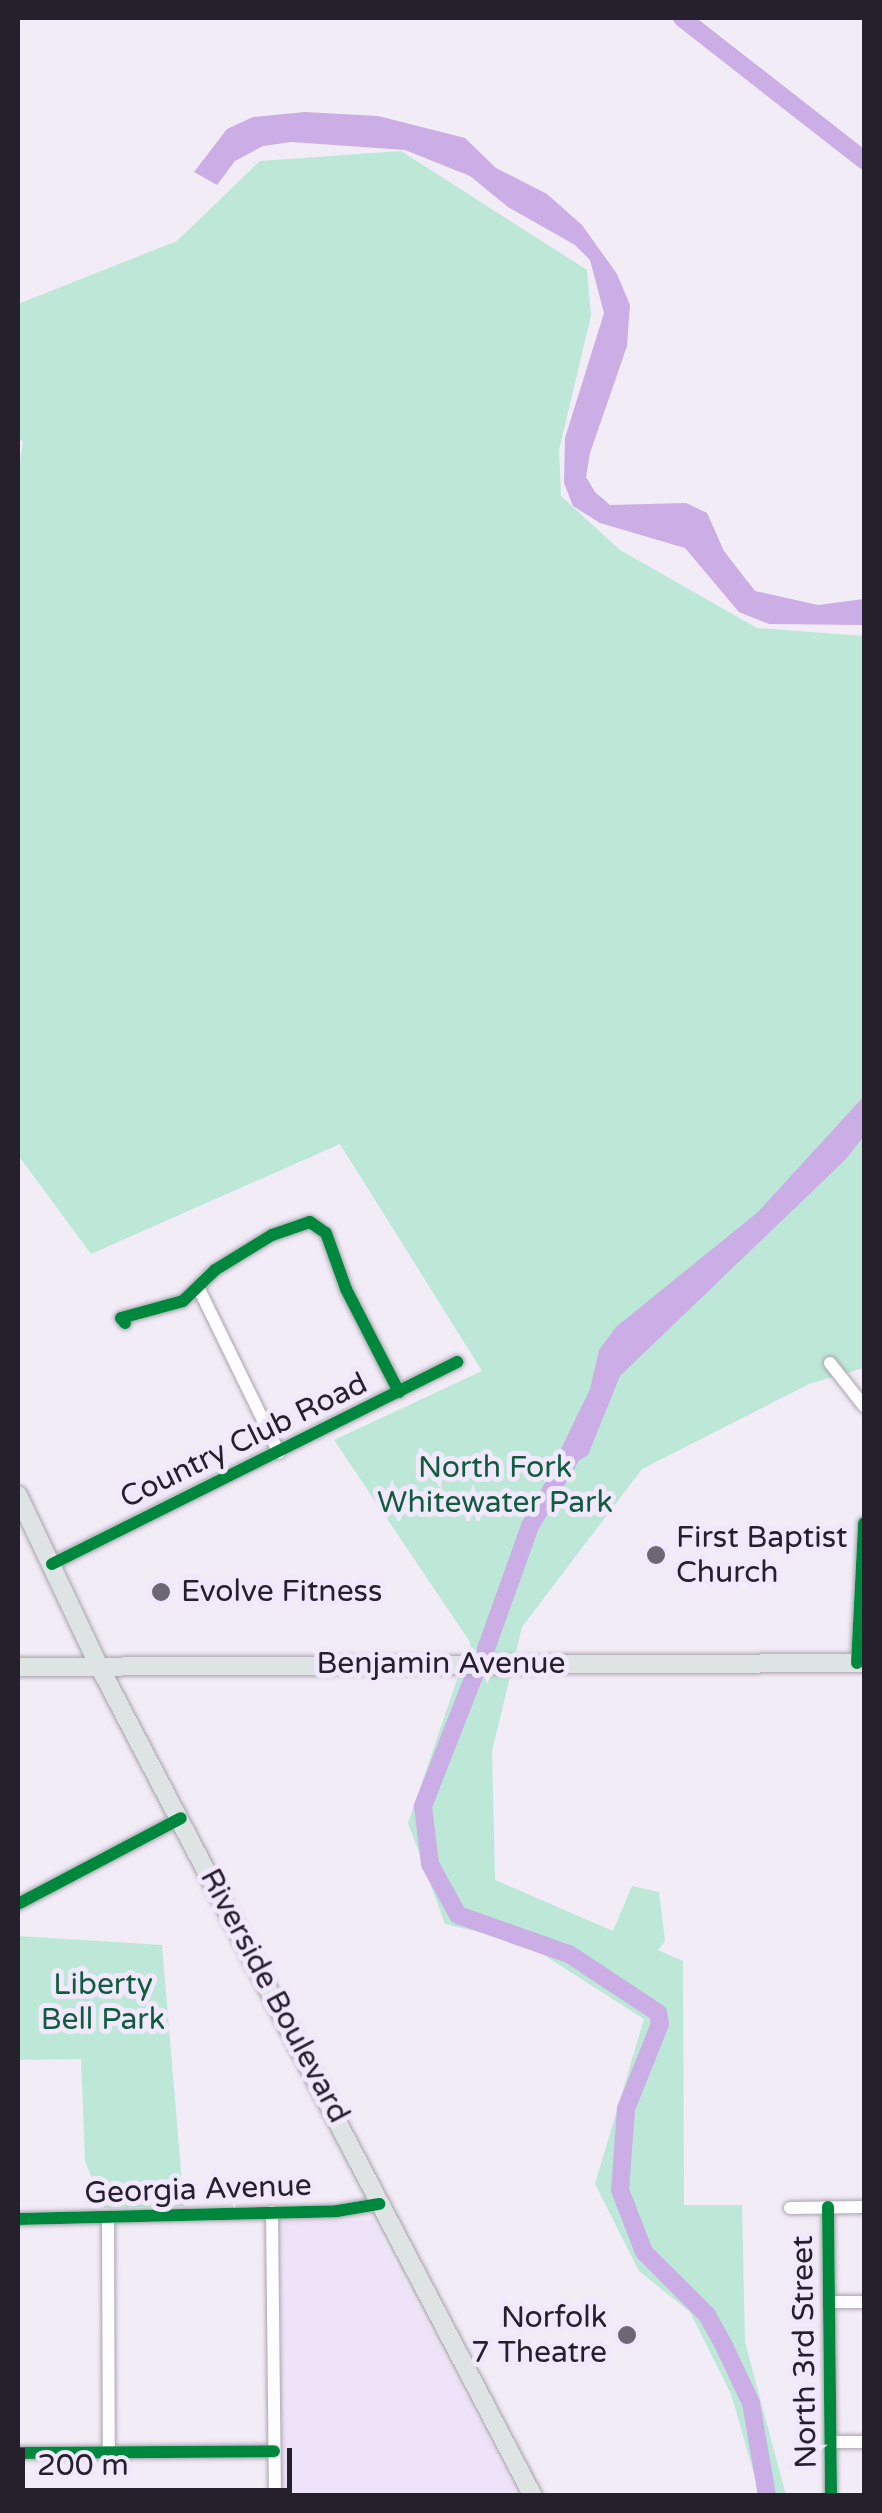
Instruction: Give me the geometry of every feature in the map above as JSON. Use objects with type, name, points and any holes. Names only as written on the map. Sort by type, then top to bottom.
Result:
[{"type":"main road","name":"Riverside Boulevard","points":[[18,1495],[99,1666],[533,2496]]},
{"type":"main road","name":"Benjamin Avenue","points":[[18,1667],[861,1663]]},
{"type":"street","points":[[124,1323],[121,1318],[200,1291],[216,1270],[272,1235],[314,1224],[326,1233],[346,1289],[399,1392]]},
{"type":"street","points":[[200,1291],[279,1452]]},
{"type":"street","name":"Country Club Road","points":[[52,1564],[458,1362]]},
{"type":"street","points":[[830,1363],[864,1406]]},
{"type":"street","points":[[861,1663],[864,1522]]},
{"type":"street","points":[[18,1904],[181,1818]]},
{"type":"street","name":"Georgia Avenue","points":[[18,2219],[272,2212],[379,2204]]},
{"type":"street","name":"North 3rd Street","points":[[828,2207],[831,2496]]},
{"type":"street","points":[[790,2208],[864,2207]]},
{"type":"street","points":[[272,2212],[275,2496]]},
{"type":"street","points":[[108,2218],[109,2452]]},
{"type":"street","points":[[829,2302],[864,2302]]},
{"type":"street","points":[[832,2442],[864,2442]]},
{"type":"street","points":[[18,2453],[274,2450]]},
{"type":"shaded area","points":[[305,112],[378,116],[465,138],[496,168],[547,194],[582,225],[617,274],[630,305],[627,346],[590,453],[586,477],[595,492],[610,505],[686,503],[707,513],[724,551],[755,591],[818,605],[864,599],[864,625],[769,624],[739,612],[685,548],[600,523],[573,506],[564,483],[565,438],[604,313],[590,260],[575,245],[508,207],[470,176],[405,150],[291,142],[263,146],[235,161],[217,185],[194,172],[227,129],[253,117]]},
{"type":"shaded area","points":[[864,1096],[864,1136],[845,1160],[620,1376],[588,1455],[578,1461],[559,1453],[590,1389],[599,1350],[616,1327],[758,1212]]},
{"type":"shaded area","points":[[372,2220],[518,2495],[282,2495],[279,2222]]},
{"type":"green space","name":"North Fork Whitewater Park","points":[[401,151],[587,270],[591,316],[559,450],[561,496],[620,550],[757,628],[864,636],[864,1368],[809,1384],[642,1469],[522,1627],[492,1751],[495,1880],[613,1931],[632,1886],[659,1892],[665,1941],[658,1950],[683,1961],[684,2205],[742,2205],[745,2342],[786,2495],[760,2495],[731,2394],[690,2312],[639,2271],[595,2184],[644,2019],[525,1943],[445,1924],[408,1823],[470,1642],[334,1440],[482,1371],[340,1144],[91,1254],[18,1155],[18,478],[23,441],[18,438],[18,304],[177,241],[260,161]]},
{"type":"green space","name":"Liberty Bell Park","points":[[18,1936],[162,1945],[184,2206],[104,2208],[85,2161],[81,2059],[18,2060]]},
{"type":"waterway","points":[[682,18],[864,160]]},
{"type":"waterway","points":[[486,1649],[530,1526],[580,1441]]},
{"type":"waterway","points":[[474,1676],[423,1806],[430,1864],[458,1915],[569,1954],[658,2013],[660,2024],[626,2109],[620,2190],[644,2252],[707,2315],[725,2348],[751,2403],[767,2496]]},
{"type":"cycle path","points":[[125,1323],[121,1318],[183,1301],[215,1270],[272,1235],[310,1222],[326,1233],[346,1289],[399,1392]]},
{"type":"cycle path","points":[[52,1564],[458,1362]]},
{"type":"cycle path","points":[[857,1663],[864,1523]]},
{"type":"cycle path","points":[[18,1904],[181,1818]]},
{"type":"cycle path","points":[[18,2219],[337,2211],[379,2204]]},
{"type":"cycle path","points":[[828,2207],[831,2496]]},
{"type":"cycle path","points":[[18,2453],[274,2451]]},
{"type":"place","name":"First Baptist Church","points":[[656,1555]]},
{"type":"place","name":"Evolve Fitness","points":[[161,1592]]},
{"type":"place","name":"Norfolk 7 Theatre","points":[[627,2335]]}]
